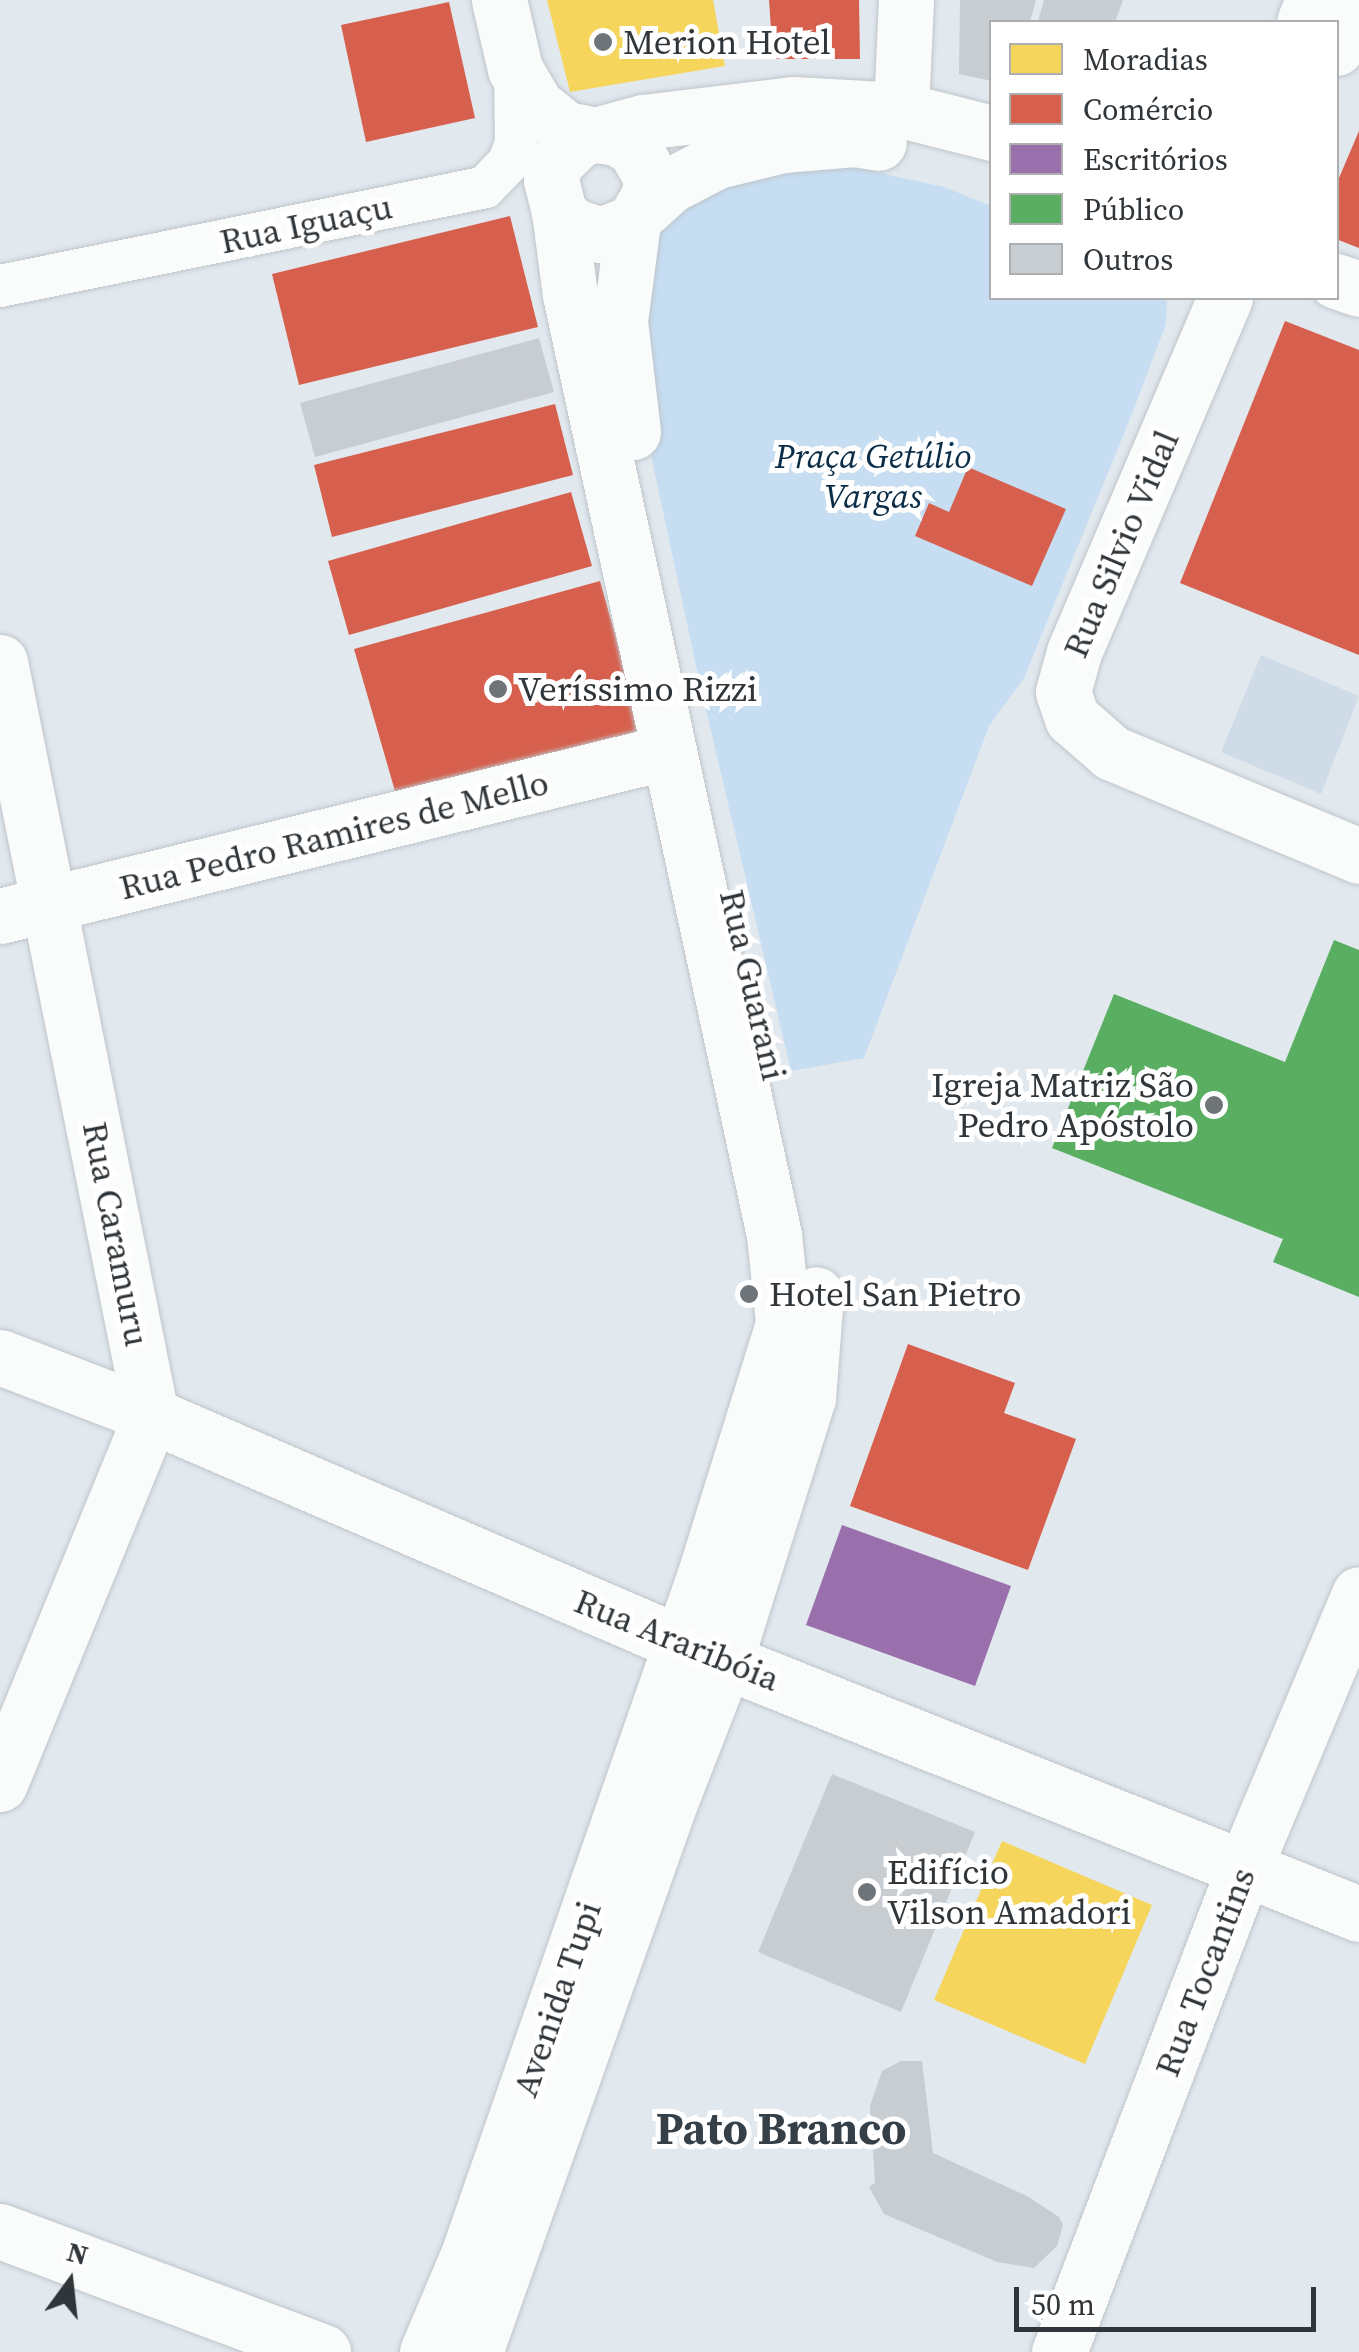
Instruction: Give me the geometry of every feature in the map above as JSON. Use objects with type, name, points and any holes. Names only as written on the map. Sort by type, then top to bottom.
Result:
[{"type":"main road","points":[[498,0],[515,69],[546,115],[566,129],[625,141],[644,159],[650,193],[639,216]]},
{"type":"main road","points":[[901,110],[906,0]]},
{"type":"main road","points":[[1339,41],[1356,0]]},
{"type":"main road","points":[[989,131],[901,110],[793,104],[692,113],[580,139],[555,163],[552,197],[572,225],[601,234],[639,216],[671,186],[717,161],[782,144],[855,139],[989,167]]},
{"type":"main road","name":"Rua Guarani","points":[[560,212],[570,296],[774,1235],[783,1323],[702,1652],[697,1738]]},
{"type":"main road","name":"Rua Guarani","points":[[639,216],[620,321],[626,393],[652,537],[802,1200],[816,1299],[808,1398],[702,1652]]},
{"type":"main road","name":"Rua Silvio Vidal","points":[[1224,300],[1074,652],[1063,692],[1072,718],[1112,753],[1359,856]]},
{"type":"main road","name":"Rua Caramuru","points":[[0,662],[26,911],[151,1415]]},
{"type":"main road","name":"Rua Pedro Ramires de Mello","points":[[26,911],[667,752]]},
{"type":"main road","name":"Rua Araribóia","points":[[0,1357],[151,1415],[702,1652],[1359,1914]]},
{"type":"main road","points":[[0,1784],[151,1415]]},
{"type":"main road","name":"Rua Tocantins","points":[[1059,2352],[1244,1868],[1359,1594]]},
{"type":"main road","name":"Avenida Tupi","points":[[427,2352],[702,1652]]},
{"type":"main road","name":"Avenida Tupi","points":[[475,2352],[668,1805],[697,1738]]},
{"type":"main road","points":[[0,2231],[323,2352]]},
{"type":"street","points":[[485,188],[509,162],[516,143],[515,69]]},
{"type":"street","name":"Rua Iguaçu","points":[[0,286],[485,188],[537,194],[560,212]]},
{"type":"shaded area","points":[[1261,655],[1359,696],[1321,794],[1221,752]]},
{"type":"green space","name":"Praça Getúlio Vargas","points":[[764,168],[856,168],[944,187],[989,205],[989,300],[1167,302],[1166,324],[1129,421],[1024,678],[989,726],[864,1058],[791,1071],[700,684],[634,376],[641,255],[667,215]]},
{"type":"building: Moradias","points":[[547,0],[713,0],[725,66],[570,92]]},
{"type":"building: Moradias","points":[[1002,1841],[1152,1905],[1085,2064],[934,2000]]},
{"type":"building: Comércio","points":[[769,0],[859,0],[860,59],[773,59]]},
{"type":"building: Comércio","points":[[449,2],[475,118],[366,142],[341,25]]},
{"type":"building: Comércio","points":[[1359,131],[1359,248],[1339,240],[1339,178]]},
{"type":"building: Comércio","points":[[510,216],[538,327],[299,385],[272,274]]},
{"type":"building: Comércio","points":[[1285,321],[1359,350],[1359,655],[1180,583]]},
{"type":"building: Comércio","points":[[555,404],[573,475],[332,537],[314,465]]},
{"type":"building: Comércio","points":[[968,467],[1066,509],[1032,586],[915,536],[929,503],[949,512]]},
{"type":"building: Comércio","points":[[571,492],[592,566],[349,635],[328,561]]},
{"type":"building: Comércio","name":"Veríssimo Rizzi","points":[[600,581],[642,730],[397,798],[354,649]]},
{"type":"building: Comércio","points":[[908,1344],[1015,1383],[1004,1413],[1076,1439],[1028,1570],[850,1506]]},
{"type":"building: Escritórios","points":[[842,1525],[1011,1586],[975,1686],[806,1625]]},
{"type":"building: Público","name":"Igreja Matriz São Pedro Apóstolo","points":[[1334,940],[1359,950],[1359,1297],[1273,1262],[1283,1239],[1052,1148],[1114,994],[1285,1062]]},
{"type":"building: Outros","points":[[960,0],[1036,0],[1031,20],[989,20],[989,80],[959,74]]},
{"type":"building: Outros","points":[[1044,0],[1123,0],[1116,20],[1039,20]]},
{"type":"building: Outros","points":[[539,338],[554,392],[315,457],[300,403]]},
{"type":"building: Outros","name":"Edifício Vilson Amadori","points":[[832,1774],[975,1832],[901,2012],[758,1952]]},
{"type":"building: Outros","points":[[901,2061],[922,2061],[933,2153],[1027,2196],[1059,2217],[1063,2225],[1057,2246],[1034,2268],[997,2262],[884,2214],[869,2187],[875,2183],[870,2106],[882,2071]]},
{"type":"place","name":"Merion Hotel","points":[[603,42]]},
{"type":"place","name":"Veríssimo Rizzi","points":[[498,689]]},
{"type":"place","name":"Igreja Matriz São Pedro Apóstolo","points":[[1214,1105]]},
{"type":"place","name":"Hotel San Pietro","points":[[749,1294]]},
{"type":"place","name":"Edifício Vilson Amadori","points":[[867,1892]]},
{"type":"district","name":"Pato Branco","points":[[781,2129]]}]
